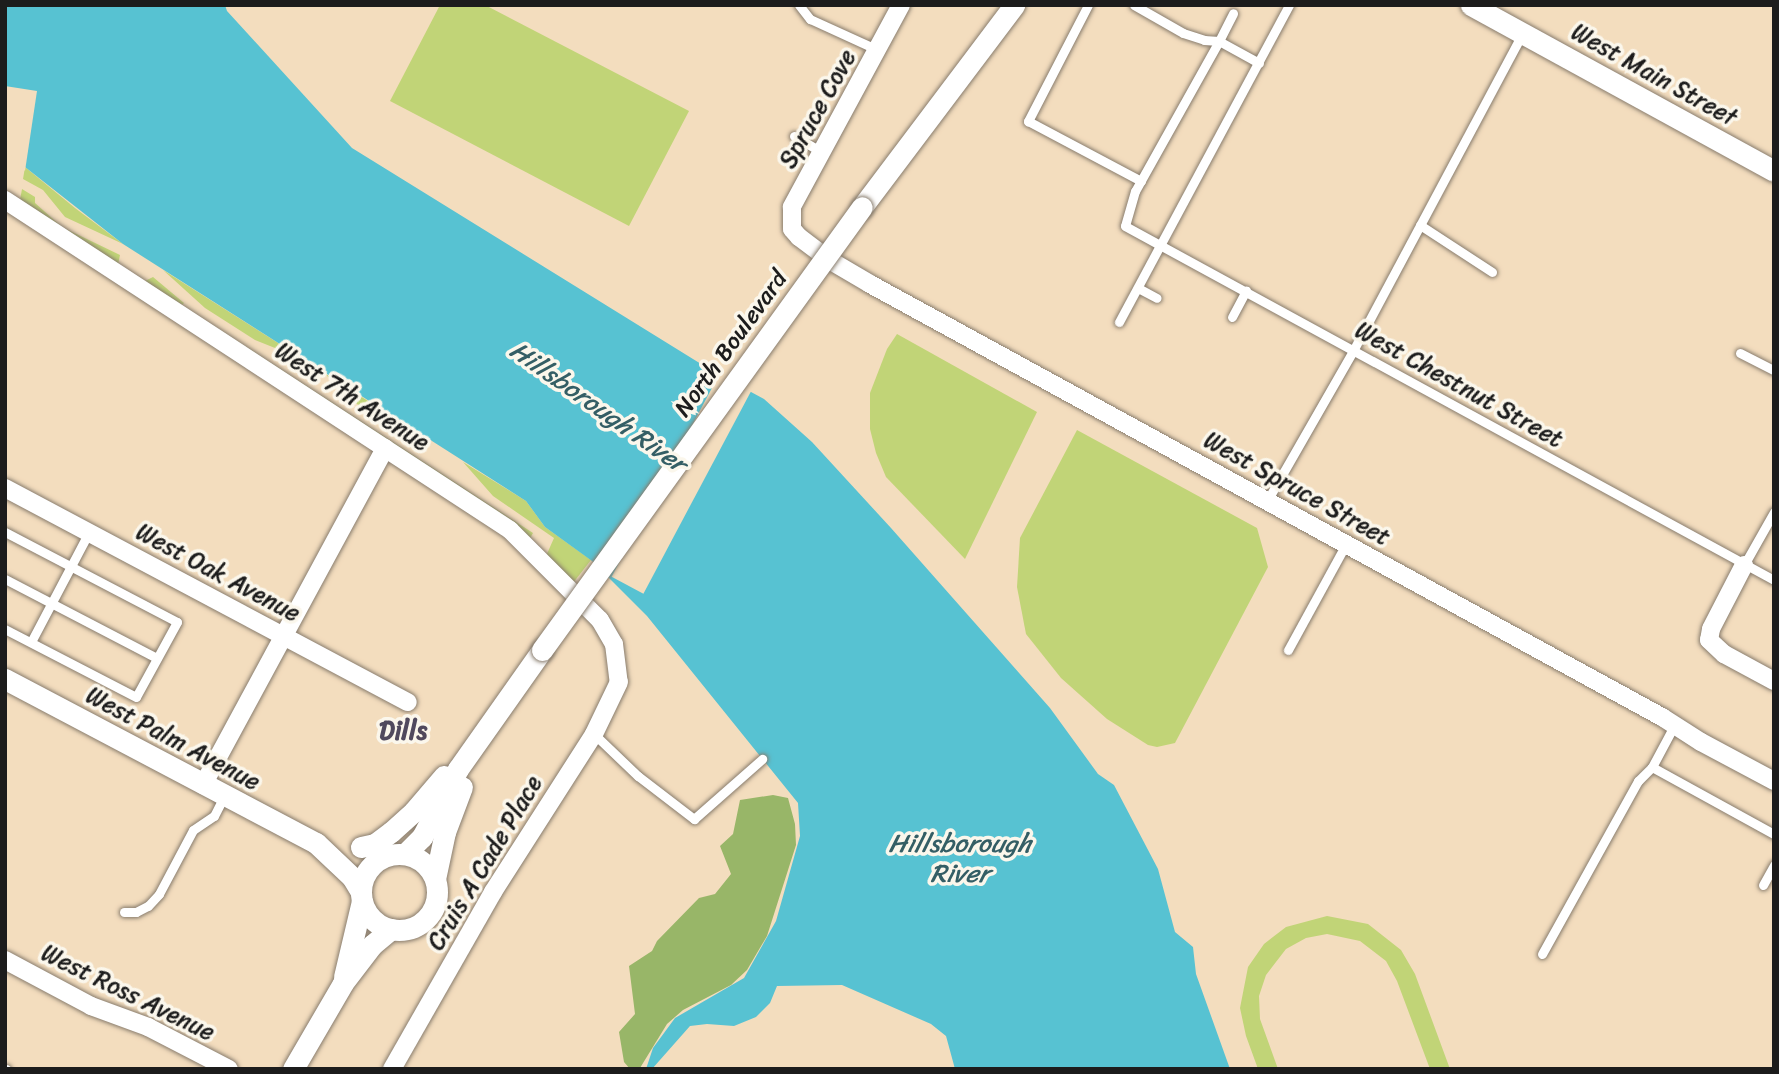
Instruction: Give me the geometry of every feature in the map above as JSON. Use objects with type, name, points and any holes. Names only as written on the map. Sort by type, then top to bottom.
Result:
[{"type":"street","name":"Spruce Cove","points":[[799,237],[792,229],[792,207],[901,5]]},
{"type":"street","name":"North Boulevard","points":[[399,854],[422,837],[452,778],[542,650],[862,207],[1014,5]]},
{"type":"street","name":"West Main Street","points":[[1471,5],[1774,171]]},
{"type":"street","name":"West 7th Avenue","points":[[5,200],[510,530],[600,620],[614,645],[619,682]]},
{"type":"street","name":"West Spruce Street","points":[[799,237],[831,261],[870,284],[1675,724],[1701,742],[1774,782]]},
{"type":"street","points":[[203,785],[385,448]]},
{"type":"street","name":"West Oak Avenue","points":[[5,488],[408,702]]},
{"type":"street","points":[[1744,565],[1711,629],[1709,640],[1724,654],[1774,681]]},
{"type":"street","name":"West Palm Avenue","points":[[5,679],[316,843],[352,877],[362,896]]},
{"type":"street","name":"Cruis A Cade Place","points":[[392,1069],[493,892],[594,734],[619,682]]},
{"type":"street","name":"North Boulevard","points":[[435,879],[445,832],[472,752]]},
{"type":"street","points":[[361,847],[375,844],[391,832],[450,769],[472,752]]},
{"type":"street","name":"West Palm Avenue","points":[[316,843],[399,854]]},
{"type":"street","points":[[343,983],[366,872],[374,863],[399,854],[424,862],[435,879],[436,902],[432,912],[414,927],[391,929],[376,922],[362,896]]},
{"type":"street","points":[[293,1069],[343,983],[372,945],[391,929]]},
{"type":"street","name":"West Ross Avenue","points":[[5,960],[91,1006],[148,1027],[229,1069]]},
{"type":"lane","points":[[799,5],[810,19],[878,50]]},
{"type":"lane","points":[[1088,5],[1028,121],[1141,181],[1233,13]]},
{"type":"lane","points":[[1134,5],[1183,33],[1219,41],[1259,63]]},
{"type":"lane","points":[[1119,322],[1289,5]]},
{"type":"lane","points":[[1267,501],[1354,349],[1522,33]]},
{"type":"lane","points":[[794,136],[822,152]]},
{"type":"lane","name":"West Chestnut Street","points":[[1141,181],[1125,226],[1774,580]]},
{"type":"lane","points":[[1420,225],[1492,272]]},
{"type":"lane","points":[[1138,288],[1157,298]]},
{"type":"lane","points":[[1232,317],[1246,291]]},
{"type":"lane","points":[[1740,353],[1774,370]]},
{"type":"lane","points":[[1744,565],[1774,512]]},
{"type":"lane","points":[[5,531],[177,622],[136,697],[5,629]]},
{"type":"lane","points":[[31,642],[89,532]]},
{"type":"lane","points":[[1288,650],[1346,544]]},
{"type":"lane","points":[[5,579],[157,659]]},
{"type":"lane","points":[[1542,954],[1638,781],[1652,767],[1675,724]]},
{"type":"lane","points":[[594,734],[638,776],[694,819],[762,759]]},
{"type":"lane","points":[[1652,767],[1774,834]]},
{"type":"lane","points":[[124,912],[136,912],[148,906],[159,894],[193,830],[214,816],[225,796]]},
{"type":"lane","points":[[1763,885],[1774,865]]},
{"type":"green space","points":[[440,5],[485,5],[689,111],[629,226],[390,101]]},
{"type":"green space","points":[[25,167],[123,244],[65,217],[43,190],[23,179]]},
{"type":"green space","points":[[22,189],[35,197],[35,203],[62,227],[120,255],[118,265],[20,200]]},
{"type":"green space","points":[[163,270],[305,360],[255,340],[205,308]]},
{"type":"green space","points":[[153,277],[184,303],[182,305],[533,533],[529,540],[143,282]]},
{"type":"green space","points":[[897,334],[1037,412],[965,559],[886,477],[876,453],[870,429],[870,393],[887,349]]},
{"type":"green space","points":[[324,373],[379,408],[374,415],[357,404]]},
{"type":"green space","points":[[1077,430],[1257,528],[1268,567],[1175,743],[1157,747],[1148,745],[1107,719],[1061,678],[1026,634],[1017,587],[1020,538]]},
{"type":"green space","points":[[463,462],[526,501],[545,527],[591,560],[573,583],[546,556],[554,538],[493,496]]},
{"type":"green space","points":[[773,795],[788,798],[795,824],[796,845],[767,936],[747,970],[731,985],[683,1010],[667,1024],[640,1068],[630,1069],[624,1062],[619,1032],[635,1014],[629,966],[652,951],[657,941],[699,898],[715,894],[731,874],[720,846],[733,834],[740,800]]},
{"type":"green space","points":[[1327,916],[1368,924],[1401,950],[1415,974],[1450,1069],[1430,1069],[1397,981],[1386,961],[1360,941],[1327,934],[1306,938],[1286,949],[1266,975],[1259,996],[1260,1019],[1278,1069],[1258,1069],[1246,1036],[1240,1008],[1248,967],[1264,944],[1286,927]]},
{"type":"water","name":"Hillsborough River","points":[[5,5],[225,5],[227,11],[352,148],[714,372],[764,399],[812,442],[891,528],[1050,708],[1098,774],[1114,785],[1158,869],[1175,932],[1193,947],[1196,974],[1230,1069],[955,1069],[946,1036],[931,1024],[842,985],[777,986],[770,1003],[756,1017],[734,1026],[690,1026],[652,1069],[646,1069],[653,1048],[675,1018],[744,978],[776,921],[800,836],[798,803],[647,616],[592,561],[545,527],[526,501],[123,244],[25,167],[5,144]]},
{"type":"pier","points":[[5,86],[37,91],[25,171],[5,149]]},
{"type":"pier","points":[[721,371],[753,388],[643,594],[612,577]]},
{"type":"district","name":"Dills","points":[[403,731]]}]
